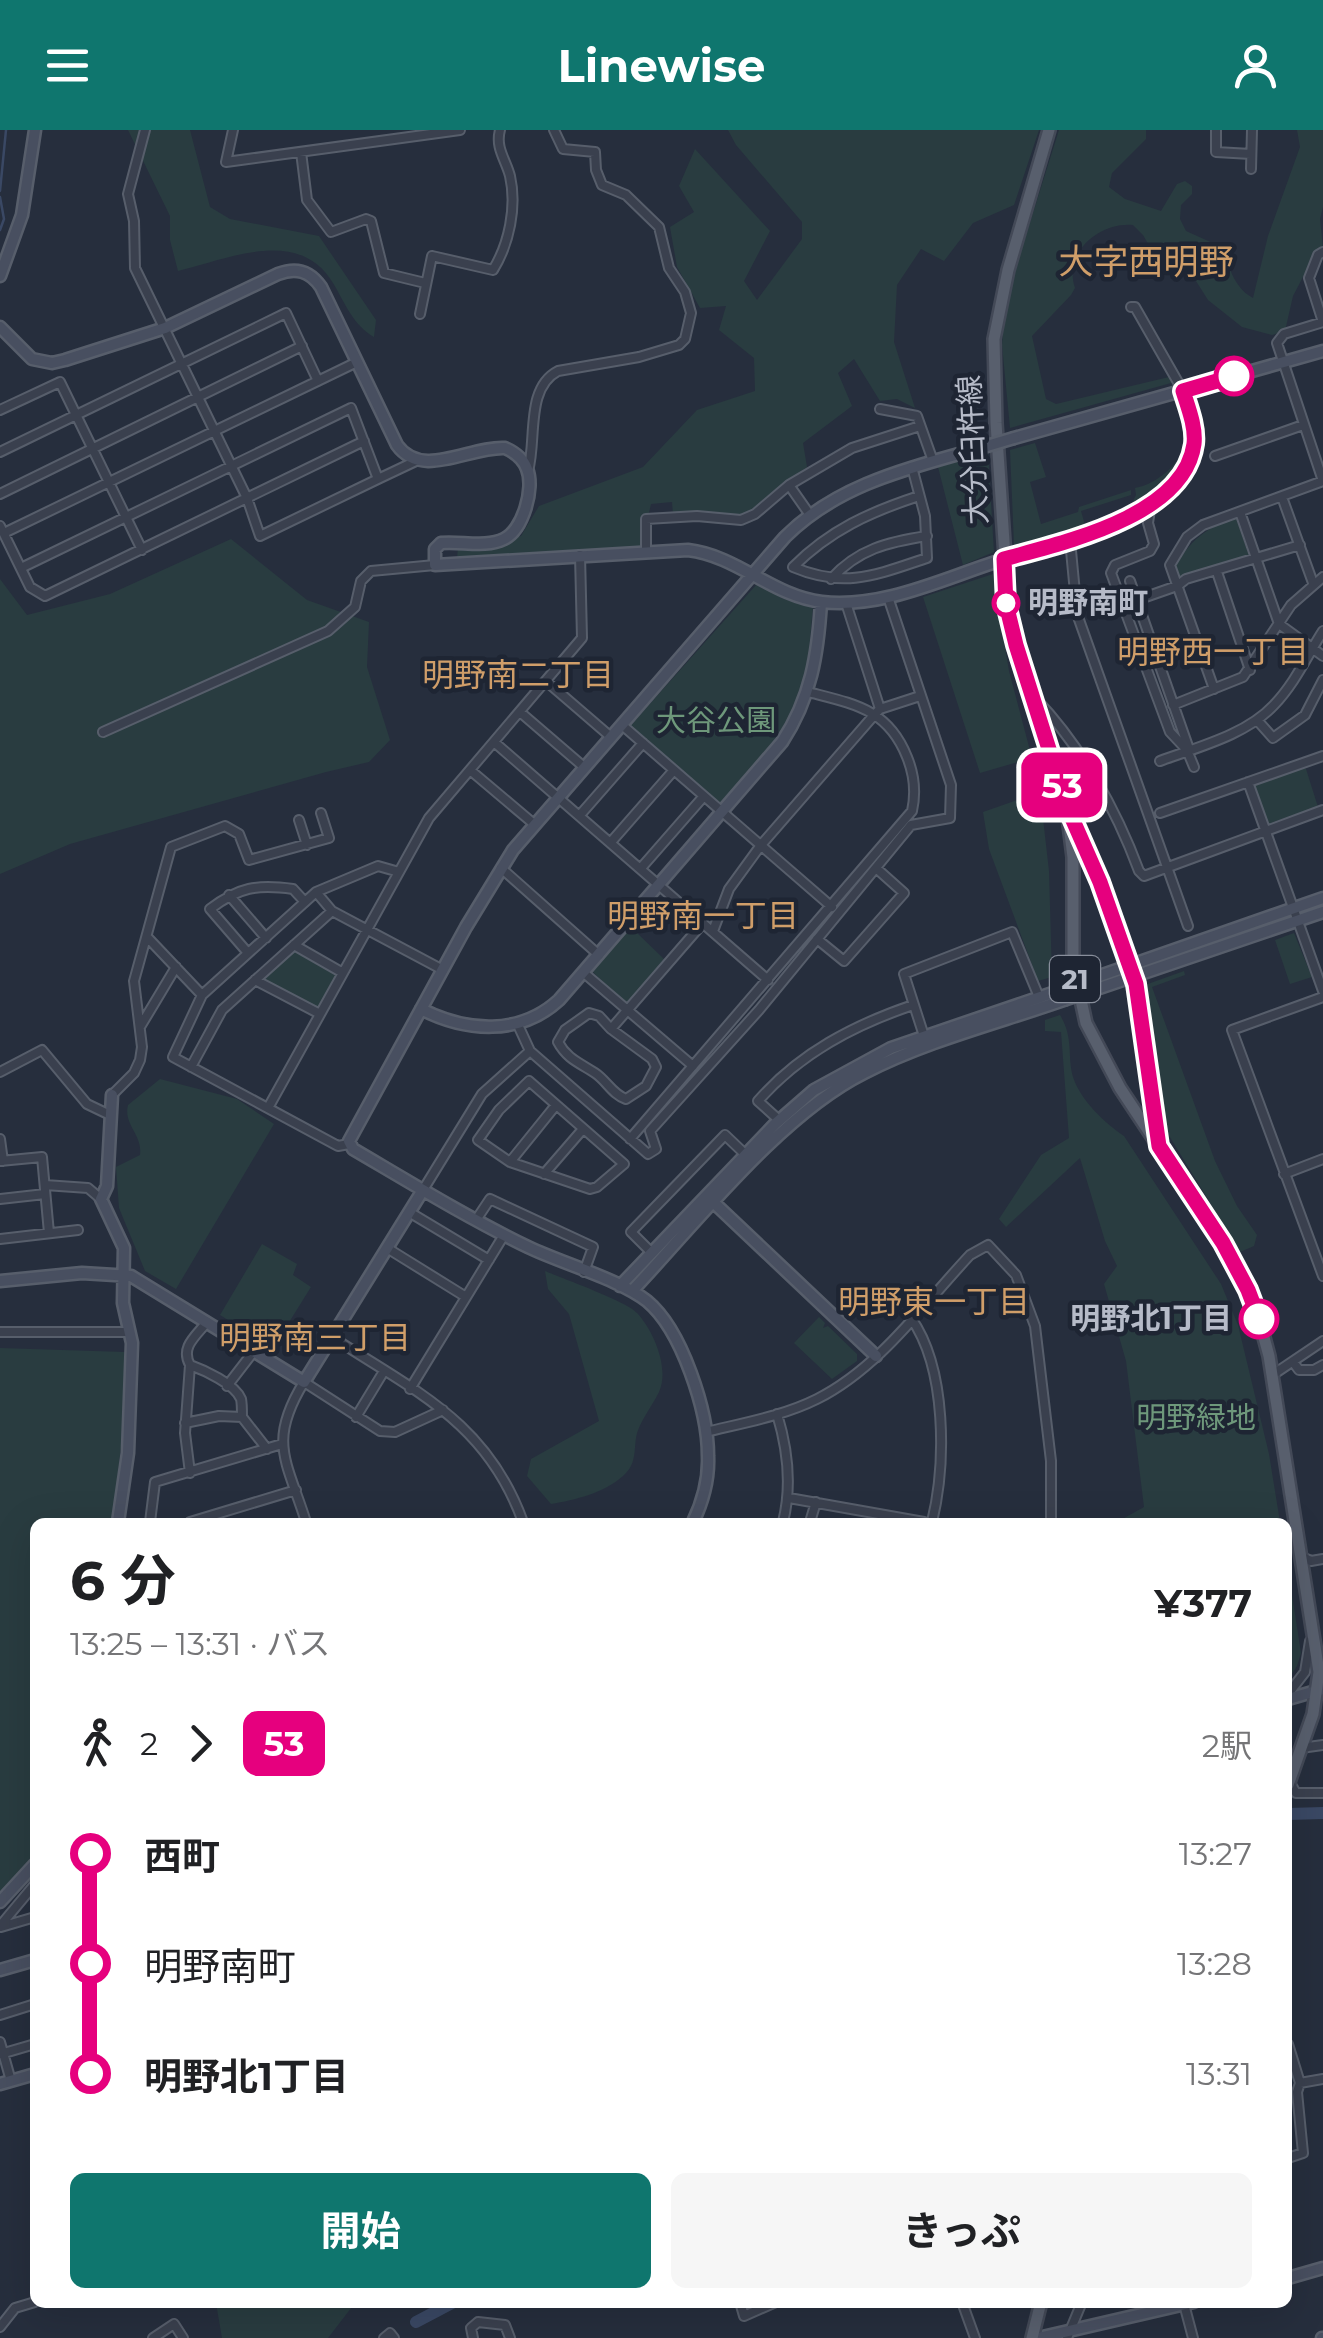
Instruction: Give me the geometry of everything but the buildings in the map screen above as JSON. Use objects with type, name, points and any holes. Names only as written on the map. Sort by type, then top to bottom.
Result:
[{"type":"main road","name":"大分臼杵線","points":[[1049,130],[1008,270],[994,339],[1008,616],[1068,809],[1073,963],[1079,998],[1103,1060],[1223,1243],[1248,1290],[1264,1338],[1318,1656],[1320,1690],[1292,1773]]},
{"type":"main road","points":[[1035,2338],[1040,2308]]},
{"type":"street","points":[[0,276],[22,215],[34,130]]},
{"type":"street","points":[[145,130],[128,194],[134,221],[134,268],[247,498],[260,536],[416,460]]},
{"type":"street","points":[[232,130],[226,162],[460,130]]},
{"type":"street","points":[[420,314],[432,256],[493,270],[497,262],[509,234],[512,210],[510,174],[500,150],[500,130]]},
{"type":"street","points":[[435,566],[435,549],[442,542],[494,542],[514,533],[524,512],[538,396],[548,376],[654,354],[685,339],[691,314],[683,288],[668,268],[659,227],[626,196],[602,185],[595,152],[563,149],[554,130]]},
{"type":"street","points":[[1216,130],[1216,152],[1251,154]]},
{"type":"street","points":[[1251,169],[1252,130]]},
{"type":"street","points":[[301,152],[307,200],[331,232],[366,219],[371,221],[384,273],[425,283]]},
{"type":"street","points":[[1214,690],[1170,565],[1188,537],[1203,526],[1323,481],[1277,343],[1284,334],[1323,322],[1308,278],[1323,252]]},
{"type":"street","points":[[0,327],[32,358],[52,363],[165,328],[278,274],[295,270],[315,278],[321,287],[397,445],[407,456],[430,462],[499,447],[516,454],[528,471]]},
{"type":"street","points":[[103,732],[328,631],[354,607],[361,582],[371,572],[688,550],[710,553],[782,590],[821,602],[846,603],[888,597],[1126,520],[1151,504],[1182,472],[1192,452],[1194,435],[1183,391],[1135,307],[1131,307]]},
{"type":"street","points":[[0,452],[286,314],[318,381]]},
{"type":"street","points":[[0,494],[302,346]]},
{"type":"street","points":[[348,1144],[500,868],[584,767],[786,537],[810,515],[860,485],[912,468],[1323,352]]},
{"type":"street","points":[[357,362],[109,482],[2,529],[30,587],[45,596],[364,442]]},
{"type":"street","points":[[0,410],[60,382],[142,550]]},
{"type":"street","points":[[20,568],[351,408],[378,479]]},
{"type":"street","points":[[880,409],[917,416],[933,462]]},
{"type":"street","points":[[1215,456],[1303,425]]},
{"type":"street","points":[[646,551],[646,519],[697,516],[741,520],[755,514],[789,484],[852,448],[920,426]]},
{"type":"street","points":[[912,468],[920,496],[927,536],[927,558],[865,578],[831,579],[792,568],[851,522],[920,496]]},
{"type":"street","points":[[789,484],[810,515]]},
{"type":"street","points":[[1282,496],[1313,583]]},
{"type":"street","points":[[1151,504],[1148,524],[1154,544],[1150,551],[1115,565],[1112,573],[1170,732],[1188,750]]},
{"type":"street","points":[[1240,512],[1279,624],[1323,656]]},
{"type":"street","points":[[831,579],[848,560],[867,551],[927,536]]},
{"type":"street","points":[[1070,540],[1078,614],[1138,769],[1188,926]]},
{"type":"street","points":[[1137,600],[1178,586],[1186,579],[1300,545]]},
{"type":"street","points":[[268,1108],[435,810],[582,636],[580,556]]},
{"type":"street","points":[[1217,572],[1250,670]]},
{"type":"street","points":[[1173,705],[1214,690],[1250,670],[1291,606],[1323,577]]},
{"type":"street","points":[[1130,581],[1194,768]]},
{"type":"street","points":[[1100,596],[1117,589]]},
{"type":"street","points":[[630,1139],[909,824],[950,818],[951,785],[888,597]]},
{"type":"street","points":[[421,1009],[459,1024],[518,1025],[550,1009],[782,742],[808,692],[817,655],[821,602]]},
{"type":"street","points":[[518,1025],[530,1051],[648,1154],[656,1148],[650,1131],[876,868],[909,824],[914,803],[910,765],[900,740],[878,711],[846,603]]},
{"type":"street","points":[[1160,761],[1257,720],[1282,696],[1323,631]]},
{"type":"street","points":[[1257,720],[1272,738],[1305,716],[1323,680]]},
{"type":"street","points":[[546,681],[611,737]]},
{"type":"street","points":[[808,692],[878,711]]},
{"type":"street","points":[[1032,692],[1075,748],[1116,816],[1144,876],[1323,810]]},
{"type":"street","points":[[712,931],[728,890],[878,711],[920,696]]},
{"type":"street","points":[[520,712],[584,767]]},
{"type":"street","points":[[622,724],[832,907]]},
{"type":"street","points":[[494,742],[768,980]]},
{"type":"street","points":[[580,815],[643,743]]},
{"type":"street","points":[[1160,813],[1323,756]]},
{"type":"street","points":[[470,770],[534,824]]},
{"type":"street","points":[[611,842],[674,770]]},
{"type":"street","points":[[1248,782],[1323,994],[1232,1030],[1323,1276]]},
{"type":"street","points":[[641,868],[704,796]]},
{"type":"street","points":[[1068,809],[1089,853],[1132,971],[1159,1146]]},
{"type":"street","points":[[101,1198],[108,1186],[112,1095],[134,1073],[140,1060],[134,981],[171,847],[220,826],[239,834],[249,860],[329,838],[320,813]]},
{"type":"street","points":[[299,820],[307,845]]},
{"type":"street","points":[[398,872],[378,866],[316,892],[202,995],[172,1057],[338,1146],[348,1144],[504,1235],[620,1286],[652,1306],[671,1330],[706,1432],[707,1477],[694,1518]]},
{"type":"street","points":[[500,868],[600,955]]},
{"type":"street","points":[[817,939],[844,961],[904,893],[876,868]]},
{"type":"street","points":[[248,954],[210,909],[228,895],[267,885],[293,888],[305,902]]},
{"type":"street","points":[[316,892],[332,911],[443,970]]},
{"type":"street","points":[[228,895],[266,938]]},
{"type":"street","points":[[1132,971],[1323,898]]},
{"type":"street","points":[[191,1067],[222,1010],[332,911]]},
{"type":"street","points":[[750,1158],[818,1101],[865,1072],[1085,987],[1323,912]]},
{"type":"street","points":[[611,1028],[703,923]]},
{"type":"street","points":[[924,1036],[903,977],[906,972],[1012,932],[1038,997]]},
{"type":"street","points":[[146,937],[202,995]]},
{"type":"street","points":[[294,945],[343,973]]},
{"type":"street","points":[[140,1027],[176,968]]},
{"type":"street","points":[[584,973],[693,1066]]},
{"type":"street","points":[[256,980],[320,1014]]},
{"type":"street","points":[[632,1292],[779,1120],[814,1090],[890,1048],[1038,997],[1063,995]]},
{"type":"street","points":[[779,1120],[758,1101],[786,1072],[855,1027],[913,1005]]},
{"type":"street","points":[[589,1013],[599,1016],[611,1028],[652,1059],[656,1068],[646,1086],[628,1099],[620,1098],[558,1042],[573,1022],[589,1013]]},
{"type":"street","points":[[0,1072],[42,1050],[87,1104],[110,1115]]},
{"type":"street","points":[[305,1518],[282,1444],[286,1412],[482,1094],[530,1051]]},
{"type":"street","points":[[529,1080],[624,1164],[597,1188],[590,1188],[510,1162],[478,1140],[500,1110],[529,1080]]},
{"type":"street","points":[[482,1094],[500,1110]]},
{"type":"street","points":[[566,1114],[582,1096]]},
{"type":"street","points":[[510,1162],[556,1105]]},
{"type":"street","points":[[544,1174],[583,1128]]},
{"type":"street","points":[[652,1252],[630,1232],[725,1135],[750,1158]]},
{"type":"street","points":[[0,1140],[2,1161],[42,1157],[49,1233]]},
{"type":"street","points":[[1284,1174],[1323,1159]]},
{"type":"street","points":[[0,1199],[83,1186],[101,1198],[124,1248],[123,1303],[132,1332],[128,1453],[119,1518]]},
{"type":"street","points":[[476,1220],[490,1199],[593,1247],[584,1272]]},
{"type":"street","points":[[620,1286],[711,1200]]},
{"type":"street","points":[[711,1200],[876,1356]]},
{"type":"street","points":[[409,1212],[490,1260]]},
{"type":"street","points":[[0,1238],[78,1230]]},
{"type":"street","points":[[410,1388],[504,1235]]},
{"type":"street","points":[[706,1432],[778,1414],[830,1392],[876,1356],[982,1246],[988,1245],[997,1250],[1016,1276],[1034,1326],[1051,1460],[1051,1518]]},
{"type":"street","points":[[387,1248],[466,1298]]},
{"type":"street","points":[[0,1281],[61,1274],[125,1275],[380,1431],[395,1432],[443,1410]]},
{"type":"street","points":[[911,1318],[931,1367],[940,1428],[940,1472],[933,1518]]},
{"type":"street","points":[[190,1473],[185,1423],[190,1365],[185,1351],[207,1322]]},
{"type":"street","points":[[0,1332],[132,1332]]},
{"type":"street","points":[[332,1337],[443,1410],[483,1446],[514,1495],[522,1518]]},
{"type":"street","points":[[1271,1376],[1323,1342]]},
{"type":"street","points":[[227,1386],[254,1351]]},
{"type":"street","points":[[1293,1362],[1299,1370],[1314,1370],[1323,1365]]},
{"type":"street","points":[[190,1365],[240,1397],[242,1417],[268,1449]]},
{"type":"street","points":[[356,1417],[384,1371]]},
{"type":"street","points":[[778,1414],[787,1453],[789,1498],[785,1518]]},
{"type":"street","points":[[185,1423],[214,1416],[242,1417]]},
{"type":"street","points":[[151,1518],[156,1482],[282,1444]]},
{"type":"street","points":[[224,1518],[296,1490]]},
{"type":"street","points":[[789,1498],[900,1518]]},
{"type":"street","points":[[811,1518],[816,1502]]},
{"type":"street","points":[[861,1518],[863,1512]]},
{"type":"street","points":[[1302,1557],[1311,1561],[1323,1559]]},
{"type":"street","points":[[1292,1692],[1308,1663],[1310,1605]]},
{"type":"street","points":[[1292,1696],[1320,1690]]},
{"type":"street","points":[[1302,1748],[1323,1746]]},
{"type":"street","points":[[1292,1788],[1296,1792],[1323,1794]]},
{"type":"street","points":[[0,1902],[30,1869]]},
{"type":"street","points":[[0,1926],[30,1890]]},
{"type":"street","points":[[0,1926],[30,1918]]},
{"type":"street","points":[[0,1970],[30,1961]]},
{"type":"street","points":[[0,2014],[30,2005]]},
{"type":"street","points":[[0,2042],[6,2083],[30,2076]]},
{"type":"street","points":[[2,2054],[30,2046]]},
{"type":"street","points":[[1292,2057],[1300,2084],[1304,2153],[1292,2157]]},
{"type":"street","points":[[1300,2084],[1323,2079]]},
{"type":"street","points":[[1292,2277],[1323,2268]]},
{"type":"street","points":[[0,2327],[15,2308],[30,2304]]},
{"type":"street","points":[[742,2308],[744,2316],[762,2308]]},
{"type":"street","points":[[964,2308],[975,2338]]},
{"type":"street","points":[[1067,2335],[1079,2308]]},
{"type":"street","points":[[1035,2338],[1067,2335],[1168,2308]]},
{"type":"street","points":[[1188,2308],[1193,2338]]},
{"type":"street","points":[[473,2338],[471,2328],[478,2322],[505,2325],[510,2338]]},
{"type":"street","points":[[152,2338],[174,2324],[182,2338]]},
{"type":"street","points":[[384,2338],[390,2333],[394,2338]]},
{"type":"green space","points":[[128,130],[190,130],[210,207],[230,219],[319,236],[376,320],[374,337],[355,320],[319,266],[301,255],[262,251],[178,271],[170,240],[170,216]]},
{"type":"green space","points":[[728,130],[1039,130],[1014,205],[973,223],[944,261],[921,249],[897,285],[894,342],[915,408],[897,399],[880,401],[854,359],[838,373],[852,406],[803,443],[807,467],[742,518],[673,515],[672,502],[651,504],[641,547],[457,558],[458,548],[521,536],[539,506],[643,467],[697,410],[755,391],[754,358],[719,330],[726,306],[700,308],[677,267],[670,227],[694,212],[679,186],[695,149],[770,231],[744,281],[757,300],[802,239],[802,222],[736,145]]},
{"type":"green space","points":[[1059,130],[1146,130],[1146,139],[1112,173],[1109,187],[1125,199],[1161,211],[1177,184],[1185,181],[1192,186],[1192,194],[1181,205],[1180,219],[1186,231],[1226,249],[1234,277],[1253,298],[1268,236],[1300,147],[1297,130],[1323,130],[1323,248],[1315,254],[1293,296],[1285,331],[1272,335],[1242,327],[1208,300],[1196,281],[1159,263],[1133,225],[1108,229],[1079,252],[1074,263],[1075,288],[1032,336],[1046,399],[1056,404],[1169,377],[1171,383],[1010,428],[1002,345],[1005,302]]},
{"type":"green space","points":[[1181,401],[1188,448],[1177,470],[1152,496],[1099,526],[1019,550],[1014,545],[1010,450],[1035,443],[1046,477],[1030,482],[1041,524],[1131,490],[1131,495],[1081,511],[1085,525],[1129,509],[1135,488],[1162,476],[1177,461],[1185,443],[1177,402]]},
{"type":"green space","points":[[988,453],[994,552],[963,565],[938,467]]},
{"type":"green space","points":[[1236,517],[1249,556],[1179,579],[1174,570],[1192,543]]},
{"type":"green space","points":[[231,539],[307,600],[369,622],[367,667],[390,740],[369,762],[70,844],[0,874],[0,579],[27,615],[110,594]]},
{"type":"green space","points":[[993,574],[1009,671],[1032,758],[980,773],[923,597]]},
{"type":"green space","name":"大谷公園","points":[[757,584],[782,598],[813,608],[807,671],[800,698],[782,732],[722,805],[630,726]]},
{"type":"green space","points":[[1301,767],[1306,769],[1318,807],[1268,824],[1263,820],[1252,784]]},
{"type":"green space","points":[[1040,792],[1049,871],[1052,977],[1038,981],[989,849],[983,812]]},
{"type":"green space","points":[[633,929],[666,961],[625,1004],[592,971]]},
{"type":"green space","points":[[1294,933],[1312,977],[1290,984],[1275,940]]},
{"type":"green space","points":[[293,950],[337,973],[319,1009],[263,981]]},
{"type":"green space","points":[[1184,971],[1185,975],[1152,987],[1215,1161],[1237,1206],[1257,1235],[1254,1246],[1240,1252],[1165,1129],[1142,989]]},
{"type":"green space","name":"明野緑地","points":[[1060,1015],[1067,1031],[1073,1077],[1082,1095],[1124,1136],[1221,1284],[1238,1325],[1269,1454],[1279,1518],[1124,1518],[1144,1507],[1126,1361],[1104,1284],[1117,1266],[1105,1241],[1080,1158],[1006,1227],[999,1219],[1041,1155],[1069,1138],[1061,1032],[1045,1031],[1045,1020]]},
{"type":"green space","points":[[160,1079],[237,1099],[274,1124],[176,1289],[145,1271],[119,1208],[116,1167],[140,1155],[139,1142],[128,1118],[128,1105]]},
{"type":"green space","points":[[262,1244],[297,1264],[293,1275],[311,1287],[273,1348],[220,1315]]},
{"type":"green space","points":[[545,1271],[637,1313],[654,1339],[662,1372],[659,1392],[637,1433],[628,1471],[598,1491],[551,1504],[527,1476],[531,1459],[599,1421],[569,1314],[548,1289]]},
{"type":"green space","points":[[819,1317],[825,1323],[823,1328],[828,1326],[857,1354],[857,1361],[832,1379],[794,1343]]},
{"type":"green space","points":[[0,1348],[125,1352],[113,1518],[30,1518],[30,1864],[0,1896]]},
{"type":"green space","points":[[1292,1595],[1301,1653],[1292,1674]]},
{"type":"green space","points":[[217,2308],[351,2308],[328,2338],[222,2338]]},
{"type":"waterway","points":[[0,191],[6,130]]},
{"type":"waterway","points":[[0,197],[4,219],[0,230]]},
{"type":"waterway","points":[[1292,1814],[1323,1813]]},
{"type":"waterway","points":[[416,2322],[443,2308]]},
{"type":"bus line","name":"53","points":[[1234,376],[1183,391],[1194,435],[1192,452],[1182,472],[1151,504],[1110,527],[1004,559],[1006,604],[1016,645],[1068,809],[1089,853],[1136,984],[1159,1146],[1223,1243],[1259,1319]]},
{"type":"place","name":"明野南町","points":[[1006,603]]},
{"type":"place","name":"明野北1丁目","points":[[1259,1319]]},
{"type":"district","name":"大字西明野","points":[[1146,262]]},
{"type":"district","name":"明野西一丁目","points":[[1213,652]]},
{"type":"district","name":"明野南二丁目","points":[[518,675]]},
{"type":"district","name":"明野南一丁目","points":[[703,916]]},
{"type":"district","name":"明野東一丁目","points":[[934,1302]]},
{"type":"district","name":"明野南三丁目","points":[[315,1338]]}]
